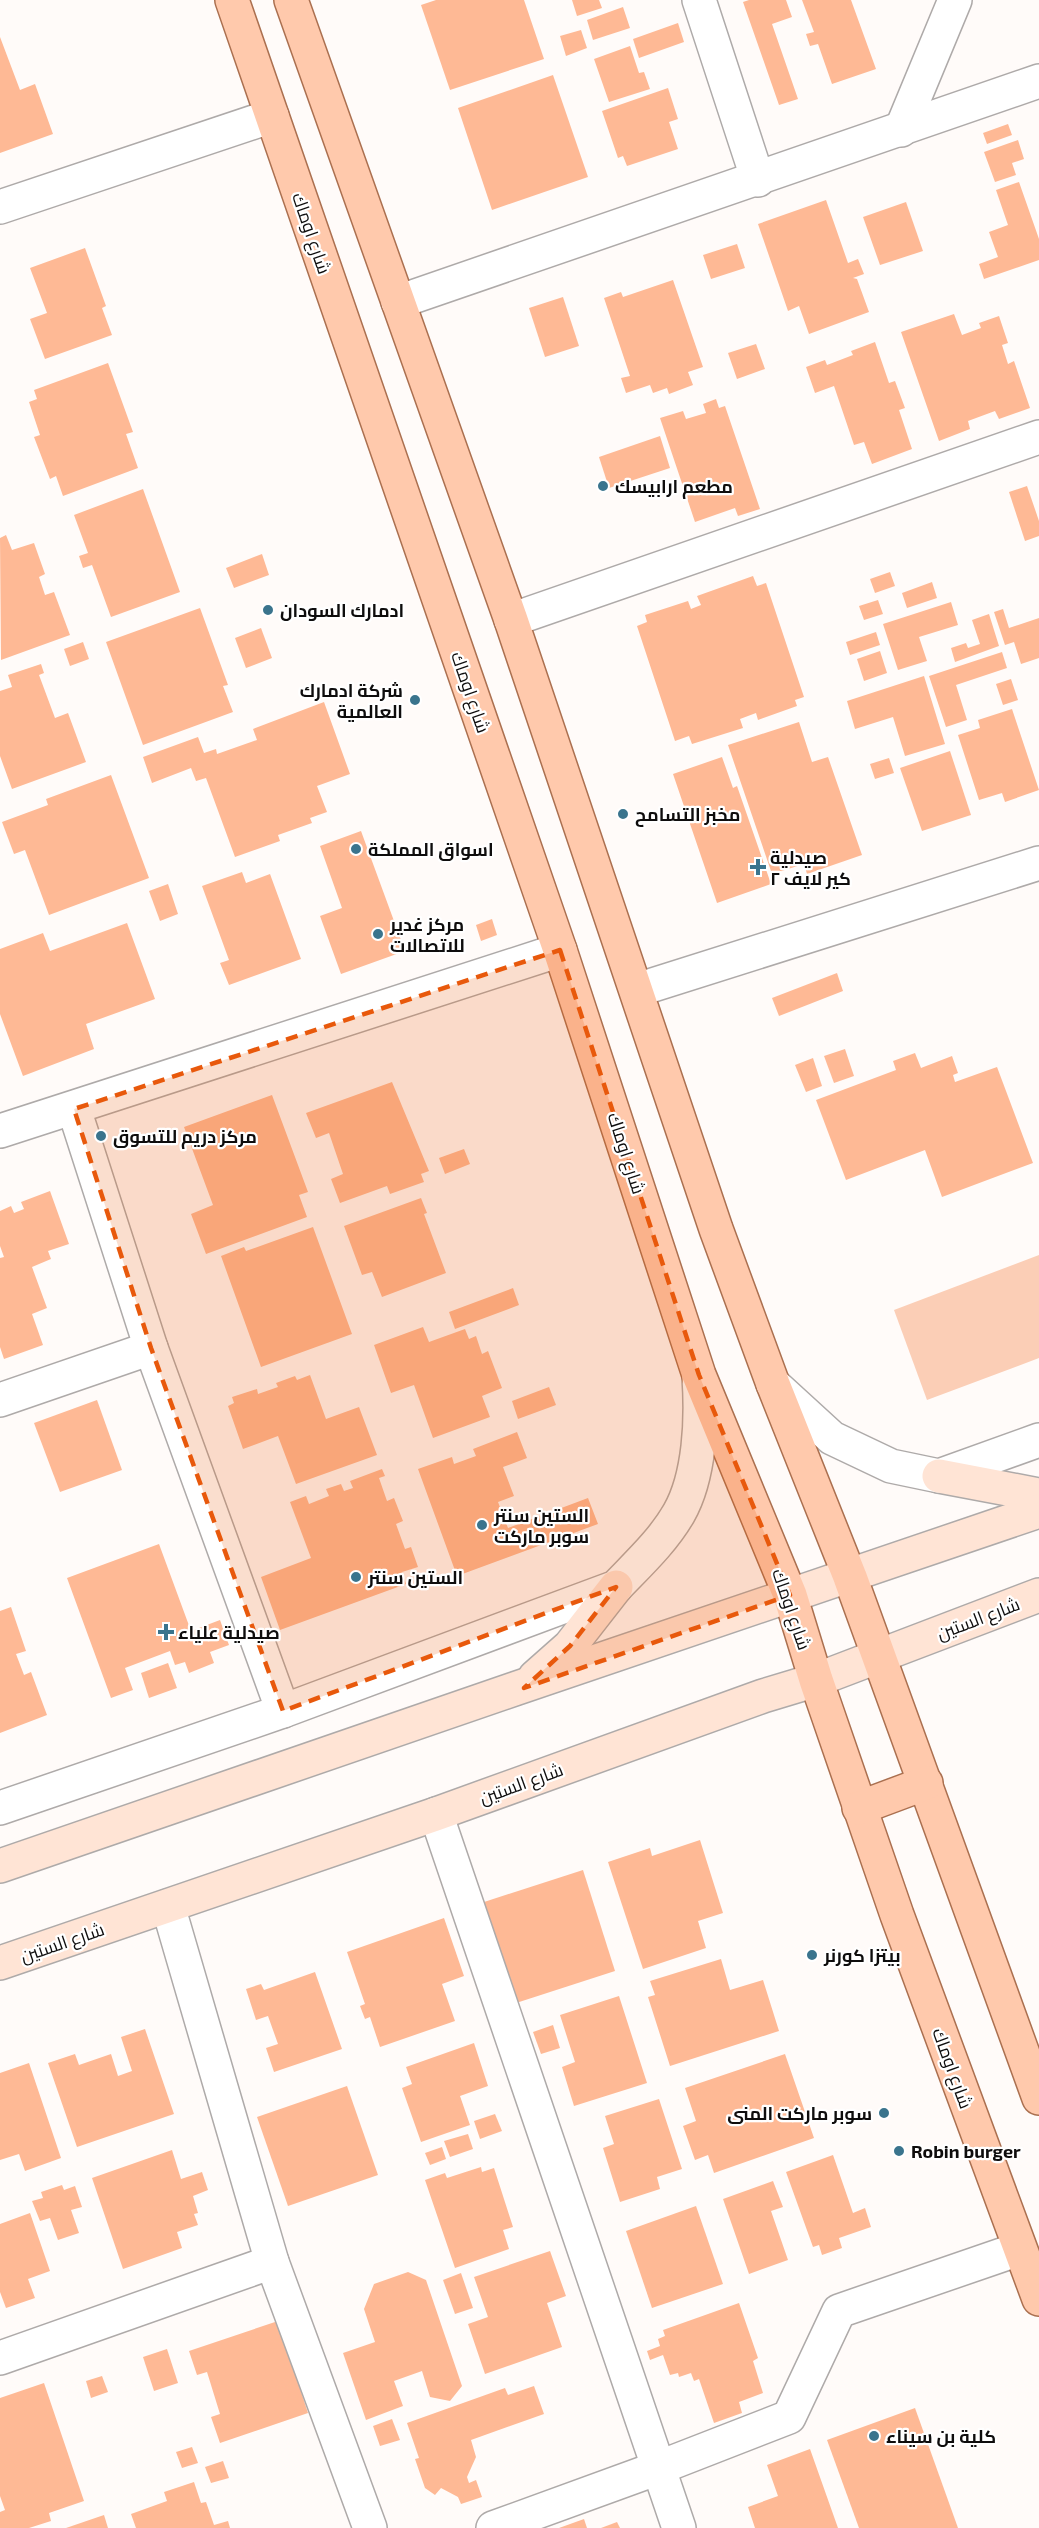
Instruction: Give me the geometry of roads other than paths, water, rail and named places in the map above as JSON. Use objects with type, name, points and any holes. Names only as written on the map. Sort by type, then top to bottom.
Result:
[{"type":"main road","name":"شارع اوماك","points":[[232,0],[560,950],[699,1376],[790,1595],[859,1808],[1039,2299]]},
{"type":"main road","points":[[291,0],[511,620],[716,1229],[773,1384],[850,1577],[1039,2098]]},
{"type":"main road","points":[[939,1476],[1039,1495]]},
{"type":"main road","points":[[0,1866],[300,1761],[524,1688],[1039,1511]]},
{"type":"main road","points":[[524,1688],[570,1646],[616,1587]]},
{"type":"main road","name":"شارع الستين","points":[[0,1963],[436,1814],[763,1696],[816,1680],[1039,1595]]},
{"type":"main road","points":[[859,1808],[926,1783]]},
{"type":"street","points":[[699,0],[758,180]]},
{"type":"street","points":[[901,130],[955,0]]},
{"type":"street","points":[[398,302],[758,180],[1039,81]]},
{"type":"street","points":[[0,207],[272,116]]},
{"type":"street","points":[[511,620],[1039,437]]},
{"type":"street","points":[[637,990],[1039,863]]},
{"type":"street","points":[[3,1122],[74,1109],[560,950]]},
{"type":"street","points":[[74,1109],[152,1348],[283,1711]]},
{"type":"street","points":[[0,1400],[152,1348]]},
{"type":"street","points":[[0,1808],[283,1711],[616,1587],[652,1550],[679,1512],[696,1462],[702,1418],[699,1376]]},
{"type":"street","points":[[773,1384],[832,1438],[891,1466],[939,1476],[1039,1440]]},
{"type":"street","points":[[436,1814],[679,2528]]},
{"type":"street","points":[[168,1906],[272,2262],[370,2528]]},
{"type":"street","points":[[494,2528],[789,2417],[839,2311],[1019,2249]]},
{"type":"street","points":[[0,2358],[272,2262]]},
{"type":"place","name":"مطعم ارابيسك","points":[[603,486]]},
{"type":"place","name":"ادمارك السودان","points":[[268,610]]},
{"type":"place","name":"شركة ادمارك العالمية","points":[[415,700]]},
{"type":"place","name":"مخبز التسامح","points":[[623,814]]},
{"type":"place","name":"اسواق المملكة","points":[[356,849]]},
{"type":"place","name":"صيدلية كير لايف ٢","points":[[758,867]]},
{"type":"place","name":"مركز غدير للاتصالات","points":[[378,934]]},
{"type":"place","name":"مركز دريم للتسوق","points":[[101,1136]]},
{"type":"place","name":"الستين سنتر سوبر ماركت","points":[[482,1525]]},
{"type":"place","name":"الستين سنتر","points":[[356,1577]]},
{"type":"place","name":"صيدلية علياء","points":[[166,1632]]},
{"type":"place","name":"بيتزا كورنر","points":[[812,1955]]},
{"type":"place","name":"سوبر ماركت المنى","points":[[884,2113]]},
{"type":"place","name":"Robin burger","points":[[899,2151]]},
{"type":"place","name":"كلية بن سيناء","points":[[874,2436]]}]
